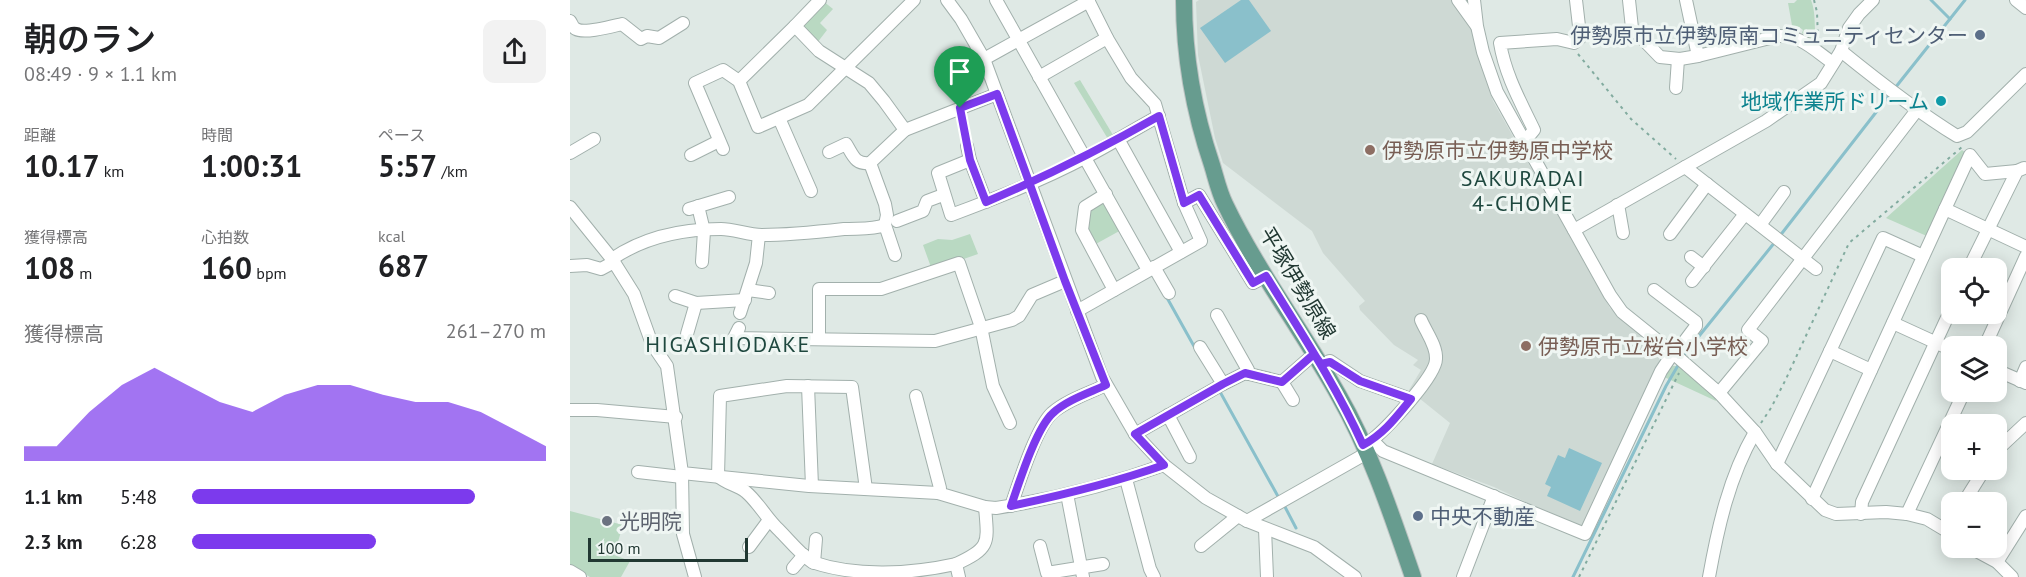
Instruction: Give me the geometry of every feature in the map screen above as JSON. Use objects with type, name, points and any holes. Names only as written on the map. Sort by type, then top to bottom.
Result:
[{"type":"main road","name":"平塚伊勢原線","points":[[1184,0],[1184,36],[1198,124],[1224,203],[1368,446],[1413,577]]},
{"type":"street","points":[[739,81],[820,0]]},
{"type":"street","points":[[697,150],[721,145],[691,84],[723,70],[739,81],[758,127],[808,105],[914,0]]},
{"type":"street","points":[[947,0],[984,59],[1065,281],[1106,385],[1135,434],[1164,465],[1206,498],[1242,519],[1314,547],[1355,577]]},
{"type":"street","points":[[996,0],[1106,194],[1169,293]]},
{"type":"street","points":[[1458,0],[1477,26]]},
{"type":"street","points":[[1474,0],[1483,52],[1497,92],[1610,295],[1622,312],[1674,353],[1719,393],[1755,432],[1777,464],[1825,510],[1836,514],[1886,512],[1907,514],[1941,526]]},
{"type":"street","points":[[1524,142],[1534,130],[1510,82],[1502,59],[1500,43],[1557,39],[1574,43],[1582,36],[1576,0]]},
{"type":"street","points":[[1629,0],[1632,28],[1660,57],[1678,59],[1698,56],[1790,36],[1800,39],[1833,63]]},
{"type":"street","points":[[1686,0],[1698,56]]},
{"type":"street","points":[[1574,230],[1766,121],[1821,83],[1841,51],[1849,28],[1858,14],[1873,0]]},
{"type":"street","points":[[2016,0],[2026,8]]},
{"type":"street","points":[[984,59],[1088,1],[1131,78],[1155,104],[1184,203],[1202,241],[1077,311]]},
{"type":"street","points":[[571,26],[578,31],[622,24],[641,39],[647,36],[659,38],[683,23]]},
{"type":"street","points":[[795,26],[819,51],[869,83],[904,130]]},
{"type":"street","points":[[1039,77],[1107,38]]},
{"type":"street","points":[[1841,51],[1964,145],[1985,174],[2023,169]]},
{"type":"street","points":[[1676,88],[1678,59]]},
{"type":"street","points":[[1812,499],[1945,209],[1967,132],[2026,74]]},
{"type":"street","points":[[829,152],[846,144],[858,162],[870,163],[904,130],[997,94]]},
{"type":"street","points":[[1719,393],[1762,341],[1748,330],[1917,110]]},
{"type":"street","points":[[970,160],[938,173],[951,216],[1029,184],[1085,157],[1159,116]]},
{"type":"street","points":[[779,118],[809,189]]},
{"type":"street","points":[[570,153],[594,139]]},
{"type":"street","points":[[1118,139],[1181,252]]},
{"type":"street","points":[[967,146],[986,202]]},
{"type":"street","points":[[870,163],[891,223],[895,255]]},
{"type":"street","points":[[1685,167],[1816,268]]},
{"type":"street","points":[[1975,258],[2023,169]]},
{"type":"street","points":[[1670,234],[1675,219],[1707,184]]},
{"type":"street","points":[[1760,225],[1784,192]]},
{"type":"street","points":[[1106,194],[1085,207],[1082,230],[1114,290]]},
{"type":"street","points":[[570,266],[587,265],[601,268],[629,247],[677,232],[722,229],[759,235],[876,229],[923,211],[927,201],[944,195]]},
{"type":"street","points":[[1184,203],[1199,195],[1253,283],[1266,276]]},
{"type":"street","points":[[702,262],[704,231],[694,207],[729,197]]},
{"type":"street","points":[[1617,206],[1620,210],[1623,233]]},
{"type":"street","points":[[570,207],[613,261],[634,294],[652,345],[667,366],[676,417],[682,475],[683,534],[695,577]]},
{"type":"street","points":[[1945,209],[2026,247]]},
{"type":"street","points":[[1692,281],[1745,214]]},
{"type":"street","points":[[740,313],[756,263],[759,235]]},
{"type":"street","points":[[1777,464],[1882,238],[1923,256]]},
{"type":"street","points":[[1990,336],[2026,256]]},
{"type":"street","points":[[1691,257],[1704,267]]},
{"type":"street","points":[[819,338],[819,289],[881,289],[958,263],[981,327],[993,386],[1010,423]]},
{"type":"street","points":[[739,328],[734,338],[935,341],[1011,320],[1019,316],[1032,295],[1065,281]]},
{"type":"street","points":[[1368,446],[1585,534],[1661,371],[1696,326],[1696,322],[1654,290]]},
{"type":"street","points":[[675,296],[696,303],[769,292]]},
{"type":"street","points":[[687,334],[696,303]]},
{"type":"street","points":[[1217,315],[1248,370],[1248,374]]},
{"type":"street","points":[[1201,546],[1242,519],[1368,446],[1387,428],[1437,363],[1436,351],[1421,320]]},
{"type":"street","points":[[1893,323],[1941,345]]},
{"type":"street","points":[[1861,514],[1862,502],[1944,324]]},
{"type":"street","points":[[1200,347],[1223,384]]},
{"type":"street","points":[[1830,351],[1871,370]]},
{"type":"street","points":[[1282,382],[1318,359],[1330,362],[1360,381],[1413,397]]},
{"type":"street","points":[[2007,375],[2023,382],[2026,367]]},
{"type":"street","points":[[1135,434],[1245,373],[1282,382],[1293,400]]},
{"type":"street","points":[[1011,506],[1026,464],[1046,421],[1053,412],[1106,385]]},
{"type":"street","points":[[866,489],[852,387],[788,386],[720,396],[718,476],[724,482],[746,491],[769,520],[809,559],[835,572],[865,577],[920,572],[957,564],[981,551],[988,538],[985,507]]},
{"type":"street","points":[[808,386],[812,486]]},
{"type":"street","points":[[916,396],[940,488],[938,493]]},
{"type":"street","points":[[1907,514],[1959,402]]},
{"type":"street","points":[[570,410],[676,417]]},
{"type":"street","points":[[1168,416],[1190,458]]},
{"type":"street","points":[[2007,441],[2026,423]]},
{"type":"street","points":[[1709,577],[1729,487],[1741,455],[1755,432]]},
{"type":"street","points":[[638,472],[718,476],[812,486],[938,493],[996,508],[1126,479],[1164,465]]},
{"type":"street","points":[[1126,479],[1154,577]]},
{"type":"street","points":[[1067,494],[1083,572]]},
{"type":"street","points":[[1462,577],[1494,496]]},
{"type":"street","points":[[1997,562],[2026,516]]},
{"type":"street","points":[[749,548],[769,520]]},
{"type":"street","points":[[1265,529],[1267,577]]},
{"type":"street","points":[[793,568],[809,559],[816,539]]},
{"type":"street","points":[[1040,546],[1047,573],[1083,572],[1103,564]]},
{"type":"street","points":[[1990,558],[2012,577]]},
{"type":"street","points":[[957,564],[959,577]]},
{"type":"street","points":[[570,571],[580,577]]},
{"type":"path","points":[[1814,0],[1817,12],[1819,53]]},
{"type":"path","points":[[1574,43],[1576,52],[1583,63],[1631,119],[1685,167]]},
{"type":"path","points":[[960,108],[967,146]]},
{"type":"path","points":[[1755,432],[1785,381],[1849,243],[1964,145]]},
{"type":"path","points":[[1579,577],[1675,378],[1685,363]]},
{"type":"shaded area","points":[[1199,0],[1455,0],[1473,27],[1493,101],[1610,308],[1657,347],[1660,362],[1585,524],[1578,527],[1494,487],[1432,464],[1450,423],[1409,390],[1421,370],[1413,365],[1418,360],[1394,345],[1360,310],[1359,306],[1365,301],[1323,253],[1312,231],[1223,163],[1215,138],[1198,55],[1196,2]]},
{"type":"green space","points":[[1797,0],[1811,0],[1816,41],[1813,42],[1802,33],[1803,30],[1799,27],[1797,31],[1793,31],[1788,3],[1794,3]]},
{"type":"green space","points":[[823,1],[833,9],[820,23],[827,30],[817,43],[801,26]]},
{"type":"green space","points":[[1080,80],[1113,135],[1108,139],[1074,83]]},
{"type":"green space","points":[[1962,150],[1967,154],[1929,237],[1886,218]]},
{"type":"green space","points":[[1103,200],[1123,229],[1094,245],[1086,231],[1088,208]]},
{"type":"green space","points":[[970,234],[978,254],[932,270],[923,245],[938,239],[952,240]]},
{"type":"green space","points":[[1681,366],[1715,397],[1716,401],[1662,376],[1666,369]]},
{"type":"green space","points":[[570,511],[623,525],[614,555],[630,561],[621,577],[590,577],[570,565]]},
{"type":"water","points":[[1241,0],[1249,0],[1271,31],[1225,63],[1200,28]]},
{"type":"water","points":[[1569,448],[1602,463],[1580,511],[1547,496],[1551,487],[1545,484],[1558,455],[1565,458]]},
{"type":"waterway","points":[[1931,0],[1950,19]]},
{"type":"waterway","points":[[1895,88],[1965,0]]},
{"type":"waterway","points":[[1779,237],[1891,93]]},
{"type":"waterway","points":[[1683,356],[1775,242]]},
{"type":"waterway","points":[[1166,296],[1195,348]]},
{"type":"waterway","points":[[1573,577],[1666,386],[1680,362]]},
{"type":"waterway","points":[[1219,390],[1280,500]]},
{"type":"waterway","points":[[1284,505],[1296,528]]},
{"type":"place","name":"伊勢原市立伊勢原南コミュニティセンター","points":[[1980,35]]},
{"type":"place","name":"地域作業所ドリーム","points":[[1941,101]]},
{"type":"place","name":"伊勢原市立伊勢原中学校","points":[[1370,150]]},
{"type":"place","name":"伊勢原市立桜台小学校","points":[[1526,346]]},
{"type":"place","name":"中央不動産","points":[[1418,516]]},
{"type":"place","name":"光明院","points":[[607,521]]},
{"type":"district","name":"SAKURADAI 4-CHOME","points":[[1523,190]]},
{"type":"district","name":"HIGASHIODAKE","points":[[728,344]]},
{"type":"route","points":[[960,108],[970,160],[986,202],[1029,184],[1085,157],[1159,116],[1184,203],[1199,195],[1253,283],[1266,276],[1321,364],[1363,445],[1387,428],[1411,399],[1360,381],[1336,364],[1330,362],[1321,364],[1314,354],[1282,382],[1245,373],[1135,434],[1164,465],[1126,479],[1011,506],[1026,464],[1046,421],[1053,412],[1106,385],[1065,281],[1029,184],[997,94],[960,108]]}]
